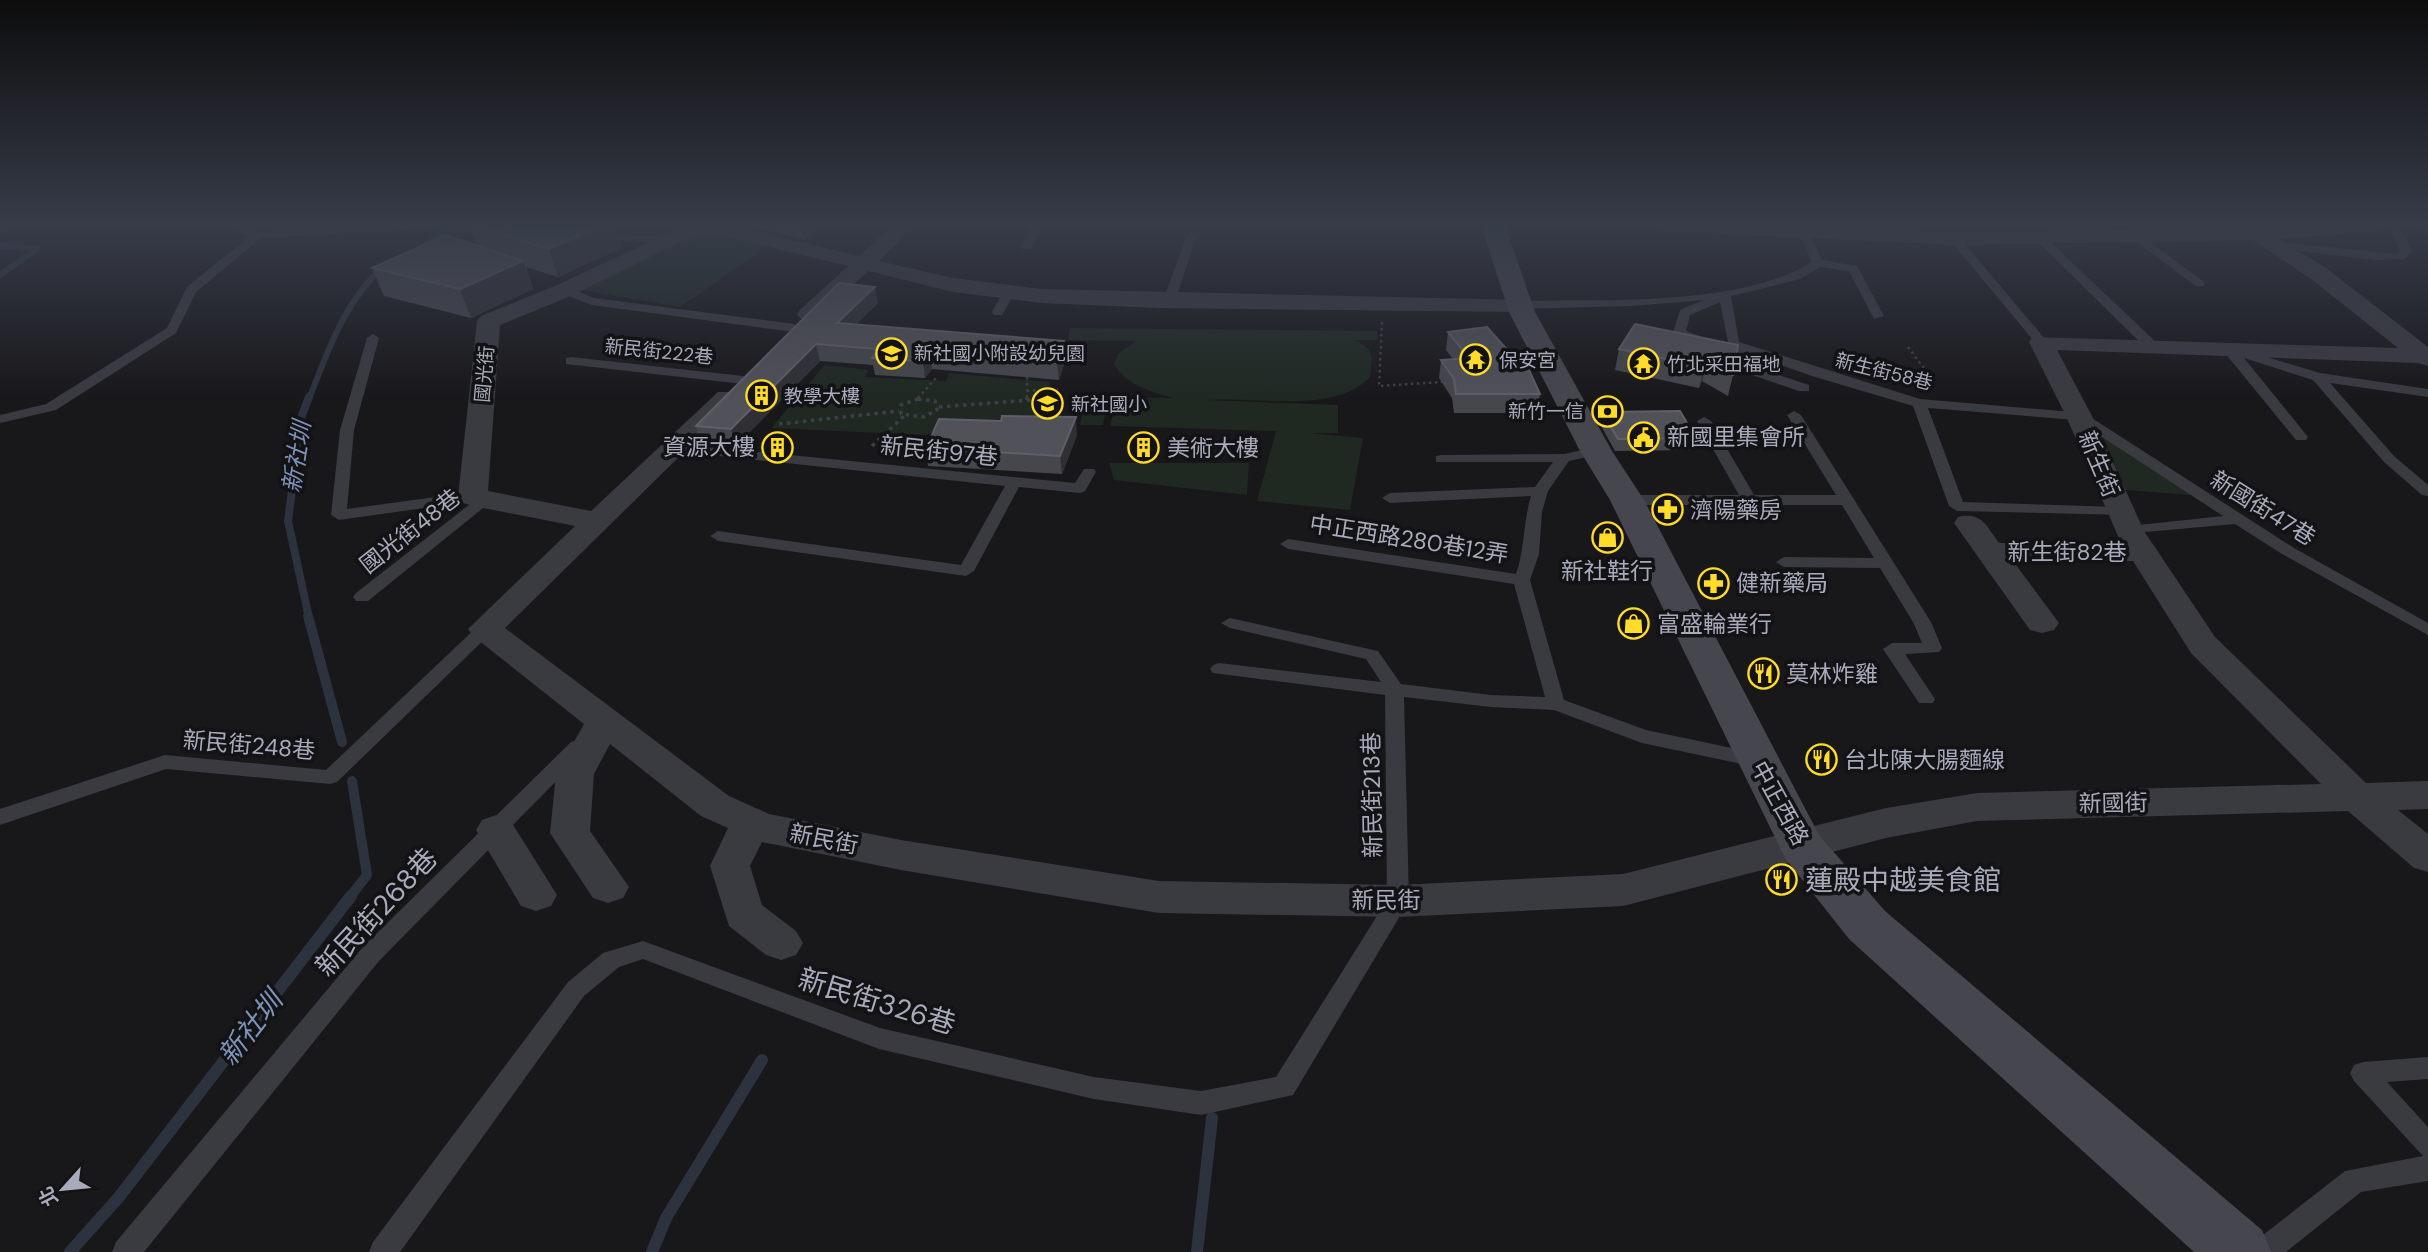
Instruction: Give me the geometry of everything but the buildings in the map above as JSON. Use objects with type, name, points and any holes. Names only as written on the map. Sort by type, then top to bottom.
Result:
[{"type":"main road","name":"中正西路","points":[[1512,283],[1580,454],[1627,500],[1756,760],[1802,846],[1867,925],[2240,1252]]},
{"type":"street","points":[[548,283],[565,289]]},
{"type":"street","name":"國光街","points":[[479,499],[489,321],[577,283]]},
{"type":"street","points":[[485,629],[677,447],[844,283]]},
{"type":"street","points":[[947,283],[1004,302],[1519,305]]},
{"type":"street","points":[[2332,283],[2427,357]]},
{"type":"street","points":[[2041,342],[2427,357]]},
{"type":"street","name":"新生街","points":[[2041,342],[2079,416],[2130,531],[2203,645],[2357,797],[2411,830],[2428,857]]},
{"type":"street","points":[[479,499],[598,521]]},
{"type":"street","name":"新生街82巷","points":[[1963,514],[2042,623]]},
{"type":"street","name":"新生街82巷","points":[[1992,552],[2130,531]]},
{"type":"street","name":"新民街","points":[[485,629],[715,806],[751,822],[901,855],[1159,897],[1398,901],[1623,890],[1802,846]]},
{"type":"street","points":[[603,722],[575,774],[570,833],[608,887]]},
{"type":"street","name":"新國街","points":[[1802,846],[1886,823],[1977,807],[2428,795]]},
{"type":"street","points":[[751,822],[730,866],[744,914],[781,943]]},
{"type":"street","points":[[496,830],[536,895]]},
{"type":"lane","points":[[0,419],[51,407],[172,330],[191,290],[199,283]]},
{"type":"lane","points":[[1169,301],[1175,283]]},
{"type":"lane","points":[[1770,283],[1725,295],[1684,313],[1679,333],[1747,358],[1748,369],[1804,388]]},
{"type":"lane","points":[[1861,283],[1878,316]]},
{"type":"lane","points":[[1992,283],[2041,342]]},
{"type":"lane","points":[[2097,283],[2153,347]]},
{"type":"lane","points":[[565,289],[592,301],[810,317]]},
{"type":"lane","points":[[1519,305],[1725,295]]},
{"type":"lane","name":"新生街58巷","points":[[1725,295],[1733,344],[1817,373],[1919,403],[2079,416]]},
{"type":"lane","points":[[373,338],[347,430],[339,515],[479,499]]},
{"type":"lane","points":[[2230,350],[2318,377],[2428,393]]},
{"type":"lane","points":[[2230,350],[2301,437]]},
{"type":"lane","name":"新民街222巷","points":[[571,361],[743,380]]},
{"type":"lane","points":[[2318,377],[2389,459],[2427,492]]},
{"type":"lane","points":[[1919,403],[1963,514],[2130,531],[2235,519]]},
{"type":"lane","points":[[1794,415],[1922,622],[1933,648],[1892,649],[1926,699]]},
{"type":"lane","name":"新國街47巷","points":[[2079,416],[2235,519],[2428,630]]},
{"type":"lane","points":[[1704,421],[1749,500]]},
{"type":"lane","name":"新民街97巷","points":[[677,447],[1014,482],[966,571],[718,536]]},
{"type":"lane","points":[[1441,459],[1580,454]]},
{"type":"lane","points":[[1556,704],[1528,610],[1522,580],[1531,554],[1534,512],[1540,491],[1580,454]]},
{"type":"lane","points":[[1014,482],[1080,488],[1089,472]]},
{"type":"lane","points":[[1390,498],[1540,491]]},
{"type":"lane","name":"國光街48巷","points":[[362,597],[479,499]]},
{"type":"lane","points":[[1627,500],[1846,500]]},
{"type":"lane","name":"中正西路280巷12弄","points":[[1288,544],[1522,580]]},
{"type":"lane","points":[[1784,562],[1885,563]]},
{"type":"lane","points":[[1230,623],[1372,655],[1394,688]]},
{"type":"lane","name":"新民街248巷","points":[[0,817],[165,762],[330,777],[485,629]]},
{"type":"lane","points":[[1219,669],[1491,701],[1556,704],[1642,736],[1756,760]]},
{"type":"lane","name":"新民街213巷","points":[[1394,688],[1398,901]]},
{"type":"lane","name":"新民街268巷","points":[[126,1252],[371,954],[603,722]]},
{"type":"lane","name":"新民街326巷","points":[[383,1252],[576,989],[611,960],[643,950],[879,1038],[1094,1088],[1201,1103],[1284,1087],[1398,901]]},
{"type":"lane","points":[[2428,1068],[2363,1073],[2428,1146]]},
{"type":"lane","points":[[2264,1252],[2355,1180],[2428,1168]]},
{"type":"path","points":[[1382,320],[1379,386],[1442,382]]},
{"type":"path","points":[[1908,348],[1952,405]]},
{"type":"path","points":[[918,399],[937,377]]},
{"type":"path","points":[[1027,377],[1027,400]]},
{"type":"path","points":[[1027,391],[1058,389]]},
{"type":"path","points":[[883,447],[872,446],[904,416],[929,416],[939,407],[1057,398]]},
{"type":"path","points":[[899,411],[905,402],[918,399],[930,399],[939,407]]},
{"type":"path","points":[[899,411],[904,416]]},
{"type":"path","points":[[779,424],[899,411]]},
{"type":"path","points":[[893,448],[904,449],[941,437]]},
{"type":"shaded area","points":[[587,283],[714,283],[680,307],[576,289]]},
{"type":"shaded area","points":[[1070,328],[1377,331],[1378,340],[1354,340],[1369,350],[1372,358],[1370,377],[1355,389],[1316,400],[1208,400],[1338,405],[1338,433],[1309,433],[1363,438],[1350,510],[1257,501],[1276,431],[1110,426],[1117,397],[1173,398],[1132,383],[1114,364],[1118,354],[1136,341],[1068,340]]},
{"type":"shaded area","points":[[825,365],[869,370],[865,377],[946,381],[949,373],[1050,382],[1043,417],[971,421],[925,435],[771,428]]},
{"type":"shaded area","points":[[1086,398],[1108,398],[1103,425],[1080,425]]},
{"type":"shaded area","points":[[2103,437],[2191,495],[2125,490]]},
{"type":"shaded area","points":[[1109,463],[1249,463],[1247,495],[1114,480]]},
{"type":"waterway","name":"新社圳","points":[[309,399],[338,328],[367,283]]},
{"type":"waterway","name":"新社圳","points":[[309,397],[302,415],[288,521],[309,618]]},
{"type":"waterway","name":"新社圳","points":[[308,616],[342,742]]},
{"type":"waterway","name":"新社圳","points":[[350,897],[367,875],[352,781]]},
{"type":"waterway","name":"新社圳","points":[[70,1252],[119,1197],[351,896]]},
{"type":"waterway","points":[[652,1252],[666,1218],[762,1060]]},
{"type":"waterway","points":[[1197,1252],[1212,1118]]},
{"type":"place","name":"新社國小附設幼兒園","points":[[891,353]]},
{"type":"place","name":"保安宮","points":[[1476,360]]},
{"type":"place","name":"竹北采田福地","points":[[1644,364]]},
{"type":"place","name":"教學大樓","points":[[761,396]]},
{"type":"place","name":"新社國小","points":[[1048,404]]},
{"type":"place","name":"新竹一信","points":[[1607,411]]},
{"type":"place","name":"新國里集會所","points":[[1644,437]]},
{"type":"place","name":"資源大樓","points":[[778,447]]},
{"type":"place","name":"美術大樓","points":[[1144,448]]},
{"type":"place","name":"濟陽藥房","points":[[1667,510]]},
{"type":"place","name":"新社鞋行","points":[[1607,537]]},
{"type":"place","name":"健新藥局","points":[[1713,583]]},
{"type":"place","name":"富盛輪業行","points":[[1634,624]]},
{"type":"place","name":"莫林炸雞","points":[[1763,674]]},
{"type":"place","name":"台北陳大腸麵線","points":[[1821,760]]},
{"type":"place","name":"蓮殿中越美食館","points":[[1782,880]]}]
